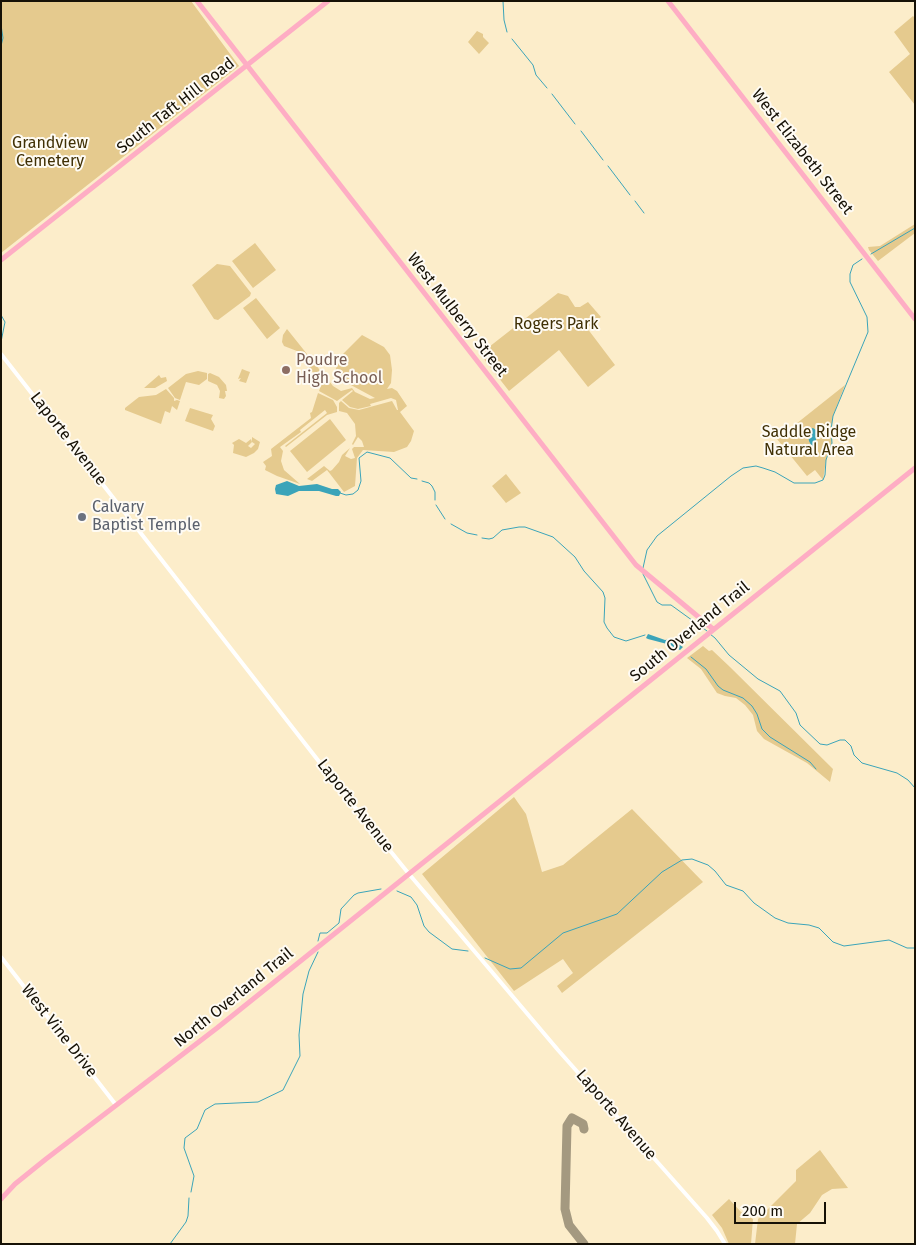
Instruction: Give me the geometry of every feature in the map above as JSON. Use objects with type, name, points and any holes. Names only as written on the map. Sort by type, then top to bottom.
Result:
[{"type":"main road","name":"West Mulberry Street","points":[[197,1],[644,573],[710,632]]},
{"type":"main road","name":"South Taft Hill Road","points":[[1,260],[328,1]]},
{"type":"main road","name":"West Elizabeth Street","points":[[668,1],[915,319]]},
{"type":"main road","name":"South Overland Trail","points":[[482,816],[915,468]]},
{"type":"main road","name":"North Overland Trail","points":[[1,1199],[15,1184],[176,1061],[482,816]]},
{"type":"street","name":"Laporte Avenue","points":[[1,354],[349,800],[409,874],[558,1050],[707,1218],[725,1244]]},
{"type":"street","name":"West Vine Drive","points":[[1,957],[116,1105]]},
{"type":"green space","name":"Grandview Cemetery","points":[[1,1],[191,1],[239,66],[1,253]]},
{"type":"green space","points":[[913,16],[915,18],[915,105],[889,72],[910,54],[894,32]]},
{"type":"green space","points":[[477,31],[483,34],[483,37],[489,43],[479,54],[468,42]]},
{"type":"green space","points":[[915,224],[915,233],[878,261],[869,250],[868,247],[880,246]]},
{"type":"green space","points":[[255,243],[276,270],[253,288],[232,261]]},
{"type":"green space","points":[[217,264],[230,266],[251,293],[250,296],[218,320],[214,319],[192,285]]},
{"type":"green space","name":"Rogers Park","points":[[558,293],[568,296],[575,307],[580,307],[588,302],[601,317],[587,328],[615,365],[588,387],[559,350],[509,391],[480,354]]},
{"type":"green space","points":[[256,298],[280,328],[267,339],[243,308]]},
{"type":"green space","points":[[287,329],[323,374],[318,379],[301,357],[302,353],[284,346],[282,342],[283,335]]},
{"type":"green space","points":[[362,335],[384,347],[390,355],[391,383],[387,389],[392,388],[397,391],[407,406],[400,412],[414,431],[407,447],[394,452],[363,450],[357,458],[355,486],[344,492],[327,470],[312,481],[307,479],[324,466],[330,471],[332,470],[342,455],[350,448],[345,456],[351,459],[355,458],[352,449],[354,447],[364,447],[358,437],[352,444],[356,436],[355,424],[347,413],[339,411],[339,403],[341,401],[349,408],[359,410],[392,401],[398,410],[396,400],[391,398],[358,409],[350,407],[342,400],[352,390],[337,401],[319,391],[322,383],[319,380],[325,376],[333,386],[341,391],[352,388],[355,392],[370,399],[375,398],[336,377],[334,373],[342,355]]},
{"type":"green space","points":[[242,369],[250,372],[246,383],[239,381],[241,378],[238,379]]},
{"type":"green space","points":[[198,371],[207,373],[207,379],[199,385],[186,382],[180,400],[175,398],[168,388],[186,374]]},
{"type":"green space","points":[[208,374],[219,377],[226,385],[227,391],[225,391],[226,396],[224,399],[219,398],[220,391],[217,385],[208,381]]},
{"type":"green space","points":[[159,375],[161,378],[166,377],[167,381],[155,388],[144,388]]},
{"type":"green space","name":"Saddle Ridge Natural Area","points":[[845,385],[833,416],[832,443],[826,460],[823,480],[815,470],[807,476],[777,439]]},
{"type":"green space","points":[[166,389],[174,398],[174,401],[180,401],[177,410],[172,406],[170,413],[165,411],[161,424],[125,410],[139,397],[156,395]]},
{"type":"green space","points":[[318,393],[333,400],[337,407],[337,412],[327,415],[285,446],[327,413],[325,410],[300,430],[301,432],[280,447],[283,451],[281,461],[284,470],[300,484],[265,470],[266,466],[263,462],[272,456],[271,449],[311,418],[310,413]]},
{"type":"green space","points":[[190,408],[213,415],[211,419],[215,426],[213,431],[185,421]]},
{"type":"green space","points":[[330,419],[346,440],[307,472],[290,451]]},
{"type":"green space","points":[[252,437],[260,442],[258,449],[254,453],[246,457],[233,453],[234,445],[232,443],[239,439],[246,443],[251,439],[252,442]],"holes":[[[252,442],[255,444],[251,448],[248,446]]]},
{"type":"green space","points":[[506,474],[521,493],[506,503],[492,486]]},
{"type":"green space","points":[[703,646],[709,651],[712,650],[730,667],[833,769],[830,782],[807,763],[764,739],[757,731],[753,715],[745,705],[736,698],[717,693],[701,669],[687,658]]},
{"type":"green space","points":[[514,797],[526,814],[542,872],[563,865],[632,809],[703,882],[562,993],[557,986],[573,973],[563,959],[514,991],[422,874]]},
{"type":"green space","points":[[820,1150],[848,1188],[832,1189],[822,1195],[810,1213],[797,1224],[795,1244],[755,1244],[758,1219],[796,1181],[796,1170]]},
{"type":"green space","points":[[729,1199],[741,1212],[753,1219],[751,1244],[729,1244],[722,1228],[712,1215]]},
{"type":"water","points":[[810,429],[816,430],[815,449],[813,449],[809,441],[808,434]]},
{"type":"water","points":[[287,481],[299,486],[317,484],[338,489],[341,492],[339,496],[319,491],[299,491],[288,496],[276,494],[276,485]]},
{"type":"water","points":[[648,634],[665,640],[671,639],[683,647],[680,650],[648,639],[646,638]]},
{"type":"waterway","points":[[503,1],[507,32]]},
{"type":"waterway","points":[[1,25],[3,38],[1,46]]},
{"type":"waterway","points":[[512,39],[533,65],[536,75],[547,88]]},
{"type":"waterway","points":[[552,94],[575,124]]},
{"type":"waterway","points":[[581,131],[603,160]]},
{"type":"waterway","points":[[608,166],[630,195]]},
{"type":"waterway","points":[[635,201],[644,213]]},
{"type":"waterway","points":[[871,254],[915,228]]},
{"type":"waterway","points":[[643,568],[647,550],[657,536],[743,468],[756,466],[763,468],[775,472],[794,483],[815,483],[823,480],[826,460],[832,443],[833,416],[868,332],[867,317],[850,282],[853,265],[862,259]]},
{"type":"waterway","points":[[1,315],[5,322],[1,342]]},
{"type":"waterway","points":[[340,493],[346,495],[353,494],[358,490],[361,481],[359,458],[367,452],[390,458],[411,478],[417,479]]},
{"type":"waterway","points":[[422,481],[432,486],[435,492],[435,500]]},
{"type":"waterway","points":[[436,505],[445,519]]},
{"type":"waterway","points":[[451,524],[467,533],[477,535]]},
{"type":"waterway","points":[[482,538],[493,538],[502,530],[519,527],[525,527],[553,537],[575,557],[584,571],[603,592],[605,598],[604,622],[614,637],[626,641],[645,635]]},
{"type":"waterway","points":[[643,574],[657,602],[662,605],[671,605],[707,631]]},
{"type":"waterway","points":[[710,634],[729,655],[758,679],[780,691],[796,713],[800,725],[820,744],[827,745],[845,740],[851,746],[854,755],[862,763],[897,773],[908,780],[915,788]]},
{"type":"waterway","points":[[691,657],[706,669],[718,686],[743,698],[752,706],[762,729],[770,737],[810,762],[816,769]]},
{"type":"waterway","points":[[485,958],[510,969],[521,968],[563,933],[617,914],[662,872],[682,860],[692,859],[708,865],[726,885],[743,891],[754,903],[775,918],[788,923],[819,928],[833,942],[844,946],[889,940],[907,948],[915,948]]},
{"type":"waterway","points":[[318,941],[320,933],[327,933],[339,923],[341,909],[354,895],[381,889]]},
{"type":"waterway","points":[[397,891],[411,897],[417,905],[424,926],[429,932],[452,949],[468,951]]},
{"type":"waterway","points":[[191,1192],[194,1176],[184,1148],[185,1138],[197,1129],[205,1110],[215,1104],[258,1102],[283,1090],[300,1056],[299,1035],[303,994],[309,971],[318,952]]},
{"type":"waterway","points":[[170,1244],[186,1222],[189,1198]]},
{"type":"taxiway","points":[[584,1129],[583,1124],[572,1118],[567,1126],[565,1209],[569,1225],[584,1244]]},
{"type":"place","name":"Poudre High School","points":[[286,370]]},
{"type":"place","name":"Calvary Baptist Temple","points":[[82,517]]}]
